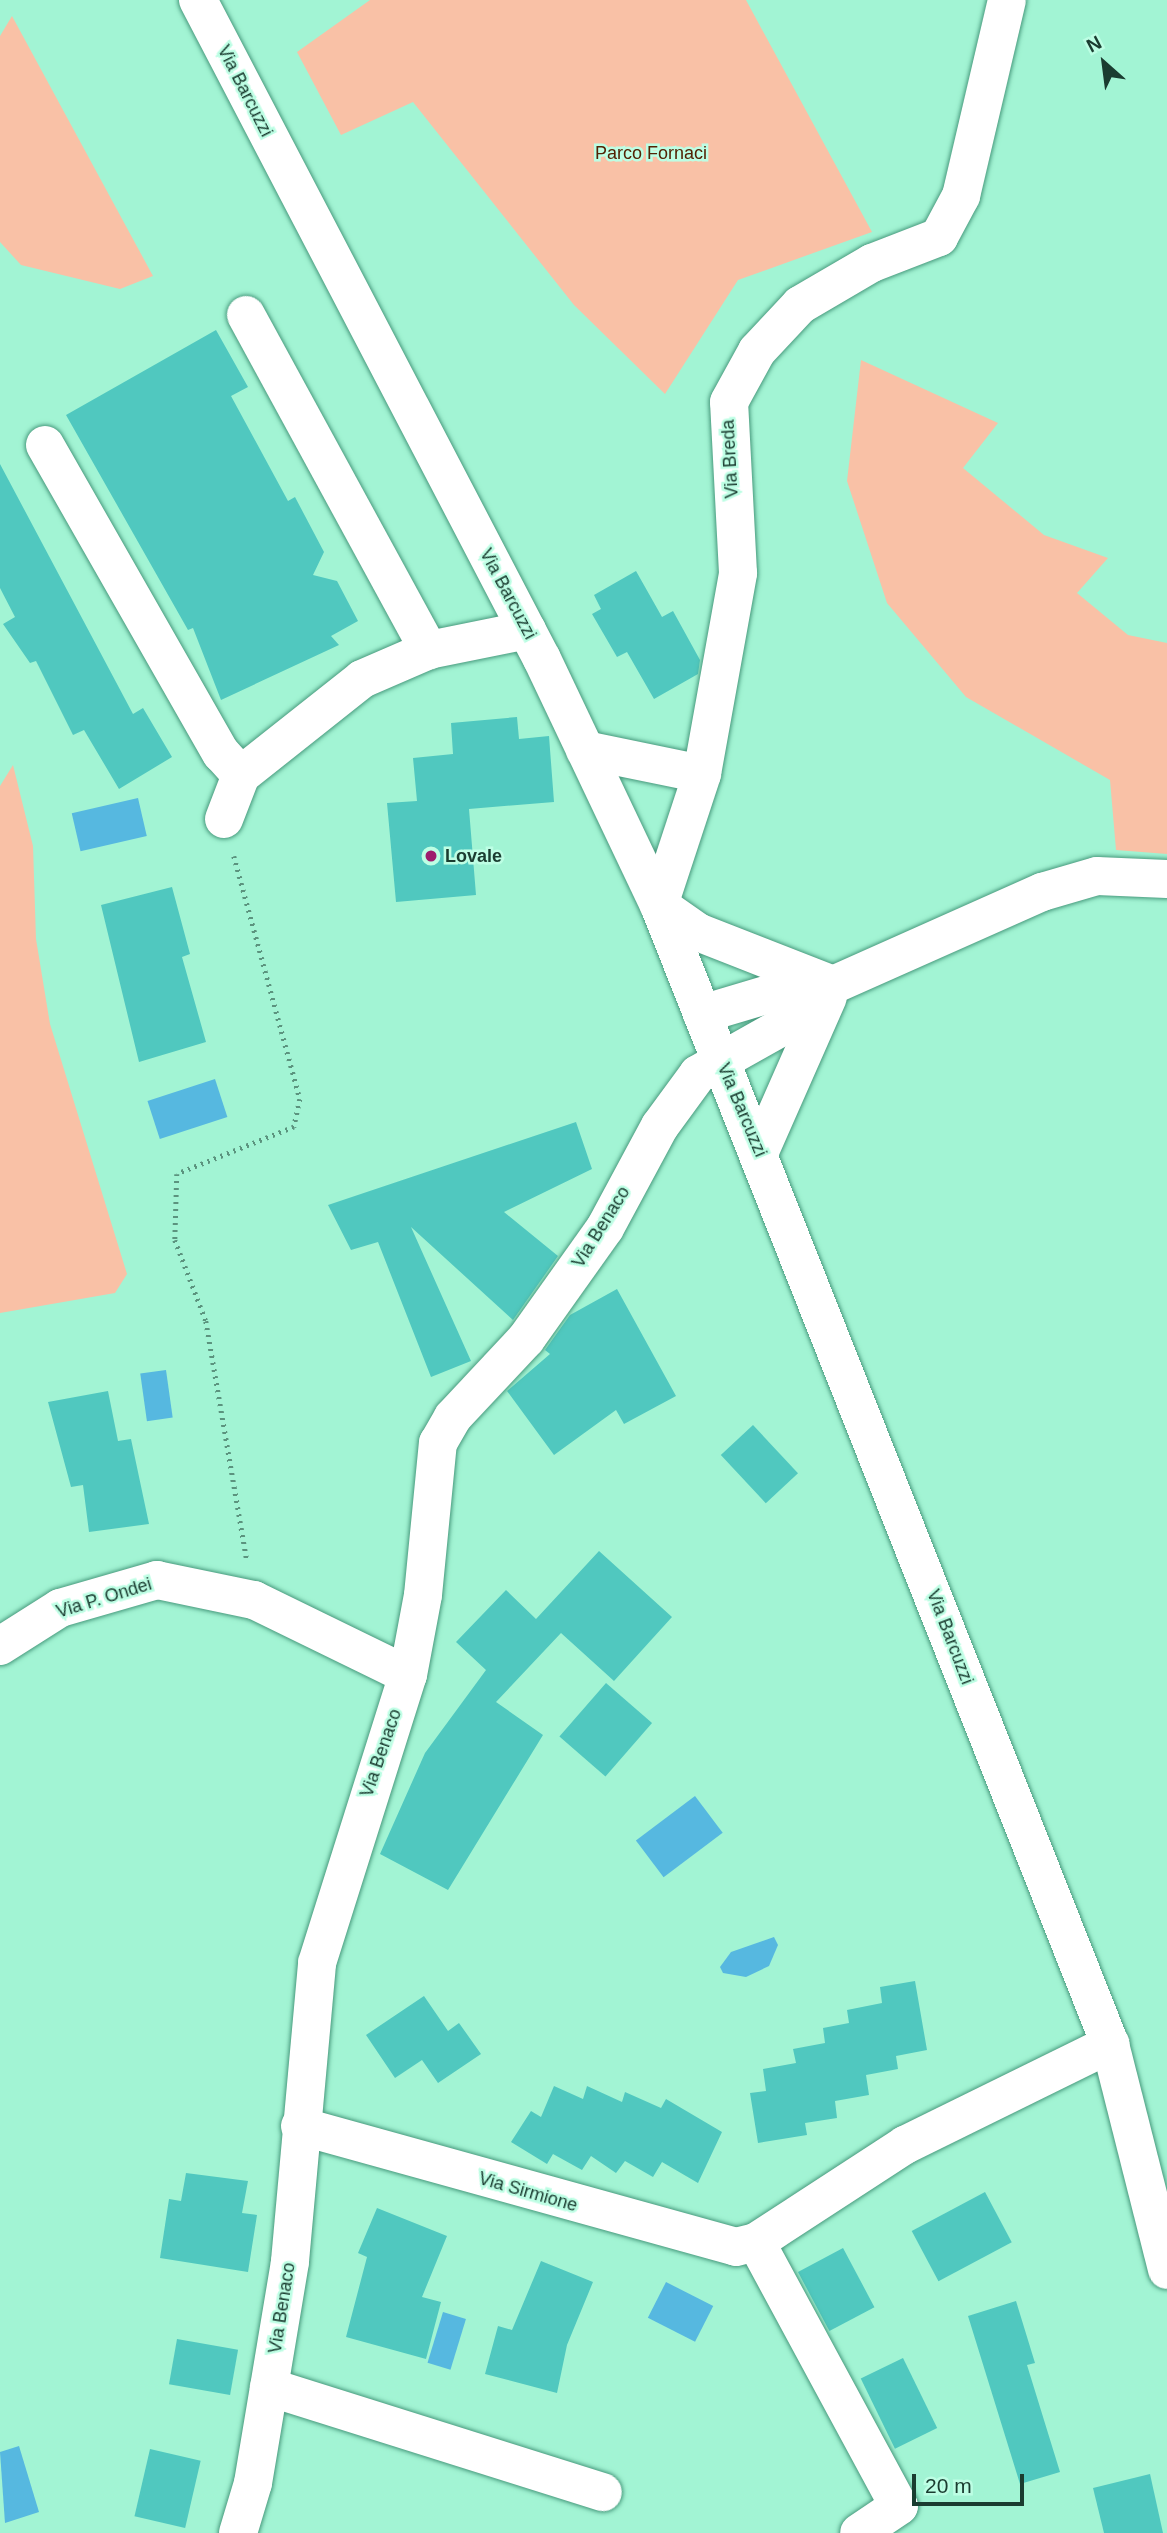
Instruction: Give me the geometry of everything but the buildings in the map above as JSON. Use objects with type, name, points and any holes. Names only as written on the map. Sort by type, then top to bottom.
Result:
[{"type":"street","name":"Via Barcuzzi","points":[[198,0],[527,630],[659,905],[760,1151],[1110,2044],[1167,2270]]},
{"type":"street","name":"Via Breda","points":[[659,905],[702,774],[737,573],[729,402],[757,351],[800,305],[872,263],[939,237],[961,196],[1007,0]]},
{"type":"street","points":[[246,315],[429,650]]},
{"type":"street","points":[[45,445],[214,741],[241,775]]},
{"type":"street","points":[[224,819],[241,775],[362,679],[429,650],[527,630]]},
{"type":"street","points":[[585,750],[702,774]]},
{"type":"street","points":[[702,1014],[789,988],[833,985],[1042,892],[1097,876],[1167,879]]},
{"type":"street","points":[[659,905],[698,932],[833,985]]},
{"type":"street","points":[[760,1151],[833,985]]},
{"type":"street","name":"Via Benaco","points":[[238,2533],[269,2387],[290,2261],[300,2126],[317,1963],[408,1675],[424,1595],[438,1443],[453,1418],[526,1339],[605,1228],[679,1096],[698,1074],[723,1063],[803,1015],[833,985]]},
{"type":"street","name":"Via P. Ondei","points":[[0,1646],[60,1608],[157,1580],[254,1600],[408,1675]]},
{"type":"street","name":"Via Sirmione","points":[[300,2126],[709,2245],[756,2242],[905,2145],[1110,2044]]},
{"type":"street","points":[[756,2242],[899,2506],[859,2533]]},
{"type":"street","points":[[269,2387],[603,2492]]},
{"type":"path","points":[[224,819],[300,1099],[294,1127],[177,1174],[175,1192],[175,1240],[206,1321],[254,1600]]},
{"type":"green space","name":"Parco Fornaci","points":[[370,0],[746,0],[872,232],[738,280],[665,394],[574,305],[413,102],[341,135],[297,52]]},
{"type":"green space","points":[[12,16],[153,276],[120,289],[21,265],[0,242],[0,36]]},
{"type":"green space","points":[[861,360],[998,423],[963,468],[1044,535],[1108,558],[1077,593],[1128,635],[1167,643],[1167,854],[1116,850],[1110,780],[966,697],[887,603],[847,481]]},
{"type":"green space","points":[[13,765],[33,846],[36,939],[50,1024],[127,1274],[115,1293],[0,1313],[0,786]]},
{"type":"water","points":[[138,798],[147,836],[81,851],[72,813]]},
{"type":"water","points":[[215,1079],[227,1117],[160,1139],[147,1101]]},
{"type":"water","points":[[166,1370],[173,1418],[147,1421],[140,1374]]},
{"type":"water","points":[[695,1796],[723,1833],[664,1877],[636,1841]]},
{"type":"water","points":[[774,1937],[778,1945],[769,1966],[746,1977],[723,1973],[720,1967],[731,1952]]},
{"type":"water","points":[[666,2282],[713,2306],[695,2342],[648,2318]]},
{"type":"water","points":[[443,2312],[466,2319],[450,2370],[428,2363]]},
{"type":"water","points":[[19,2446],[39,2512],[5,2523],[0,2452]]},
{"type":"place","name":"Lovale","points":[[431,856]]}]
